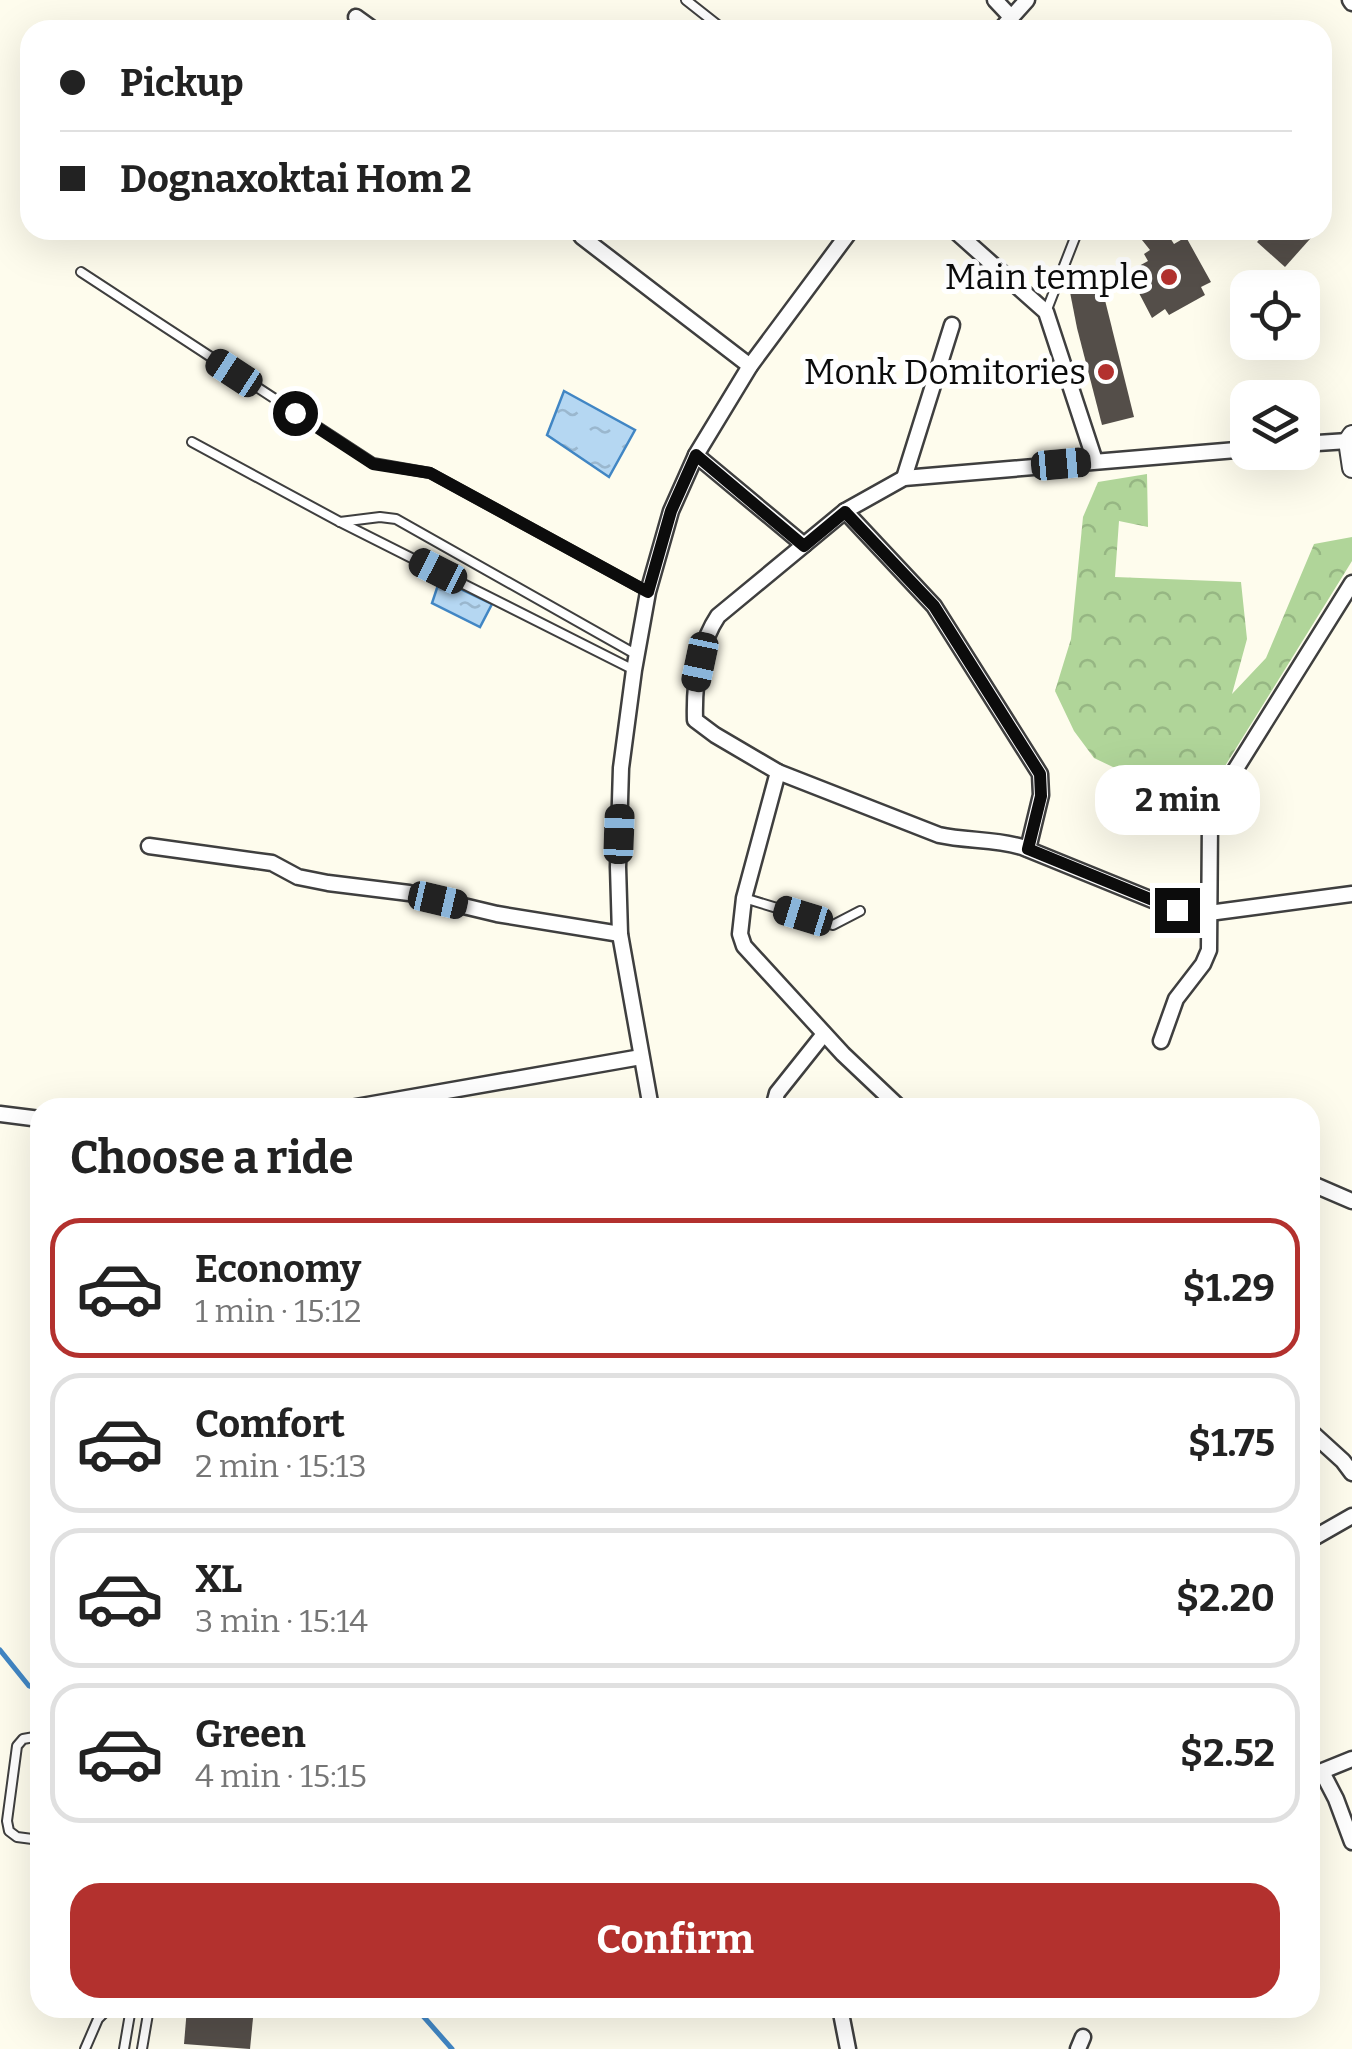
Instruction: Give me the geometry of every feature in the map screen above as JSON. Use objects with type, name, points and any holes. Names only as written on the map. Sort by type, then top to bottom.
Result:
[{"type":"street","points":[[995,0],[1011,17]]},
{"type":"street","points":[[1008,20],[1027,0]]},
{"type":"street","points":[[356,17],[360,20]]},
{"type":"street","points":[[586,240],[750,366]]},
{"type":"street","points":[[649,1098],[620,934],[618,867],[621,768],[648,592],[671,511],[696,455],[750,366],[844,240]]},
{"type":"street","points":[[965,240],[1046,312],[1094,461]]},
{"type":"street","points":[[904,478],[952,325]]},
{"type":"street","points":[[1320,442],[1350,438],[1352,468]]},
{"type":"street","points":[[1230,450],[904,478],[845,512],[718,616],[706,634],[694,689],[695,720],[778,772],[939,836],[1004,842],[1028,849],[1177,910],[1208,912],[1352,894]]},
{"type":"street","points":[[696,455],[804,546]]},
{"type":"street","points":[[845,512],[934,606],[1040,774],[1041,796],[1028,849]]},
{"type":"street","points":[[1161,1041],[1176,999],[1210,950],[1210,820],[1217,799],[1352,583]]},
{"type":"street","points":[[778,772],[744,898],[740,934],[744,946],[889,1098]]},
{"type":"street","points":[[149,846],[272,863],[298,876],[328,883],[409,893],[497,914],[620,934]]},
{"type":"street","points":[[776,1098],[824,1034]]},
{"type":"street","points":[[408,1098],[641,1058]]},
{"type":"street","points":[[0,1114],[30,1118]]},
{"type":"street","points":[[1320,1187],[1352,1201]]},
{"type":"street","points":[[1320,1441],[1352,1473]]},
{"type":"street","points":[[1320,1534],[1352,1516]]},
{"type":"street","points":[[1320,1772],[1352,1760]]},
{"type":"street","points":[[1320,1779],[1336,1799],[1352,1842]]},
{"type":"street","points":[[842,2018],[848,2049]]},
{"type":"lane","points":[[686,0],[711,20]]},
{"type":"lane","points":[[1046,312],[1074,240]]},
{"type":"lane","points":[[81,272],[373,464],[430,473],[648,592]]},
{"type":"lane","points":[[192,442],[340,522],[636,662]]},
{"type":"lane","points":[[340,522],[396,519],[636,662]]},
{"type":"lane","points":[[744,898],[832,925],[860,910]]},
{"type":"lane","points":[[30,1737],[23,1738],[18,1746],[7,1821],[9,1831],[30,1839]]},
{"type":"lane","points":[[85,2049],[100,2018]]},
{"type":"lane","points":[[124,2049],[129,2018]]},
{"type":"lane","points":[[142,2049],[147,2018]]},
{"type":"green space","points":[[1147,474],[1148,527],[1119,521],[1115,577],[1241,582],[1247,639],[1232,694],[1266,658],[1314,544],[1352,537],[1352,561],[1199,808],[1094,758],[1074,731],[1055,691],[1071,639],[1083,517],[1098,482]]},
{"type":"water","points":[[564,391],[635,430],[609,477],[547,435]]},
{"type":"water","points":[[440,579],[492,604],[480,627],[432,603]]},
{"type":"building","name":"Main temple","points":[[1142,240],[1171,240],[1174,244],[1188,240],[1211,282],[1201,287],[1205,295],[1169,315],[1165,309],[1152,318],[1128,272],[1148,261],[1144,254],[1150,250]]},
{"type":"building","points":[[1259,240],[1309,240],[1285,267]]},
{"type":"building","name":"Monk Domitories","points":[[1099,276],[1134,417],[1102,425],[1068,282]]},
{"type":"building","points":[[186,2018],[253,2018],[250,2049],[184,2044]]},
{"type":"waterway","points":[[0,1650],[30,1686]]},
{"type":"waterway","points":[[425,2018],[452,2049]]},
{"type":"place","name":"Main temple","points":[[1169,277]]},
{"type":"place","name":"Monk Domitories","points":[[1106,372]]},
{"type":"route","points":[[295,413],[373,464],[430,473],[648,592],[671,511],[696,455],[804,546],[845,512],[934,606],[1040,774],[1041,796],[1028,849],[1177,910]]}]
